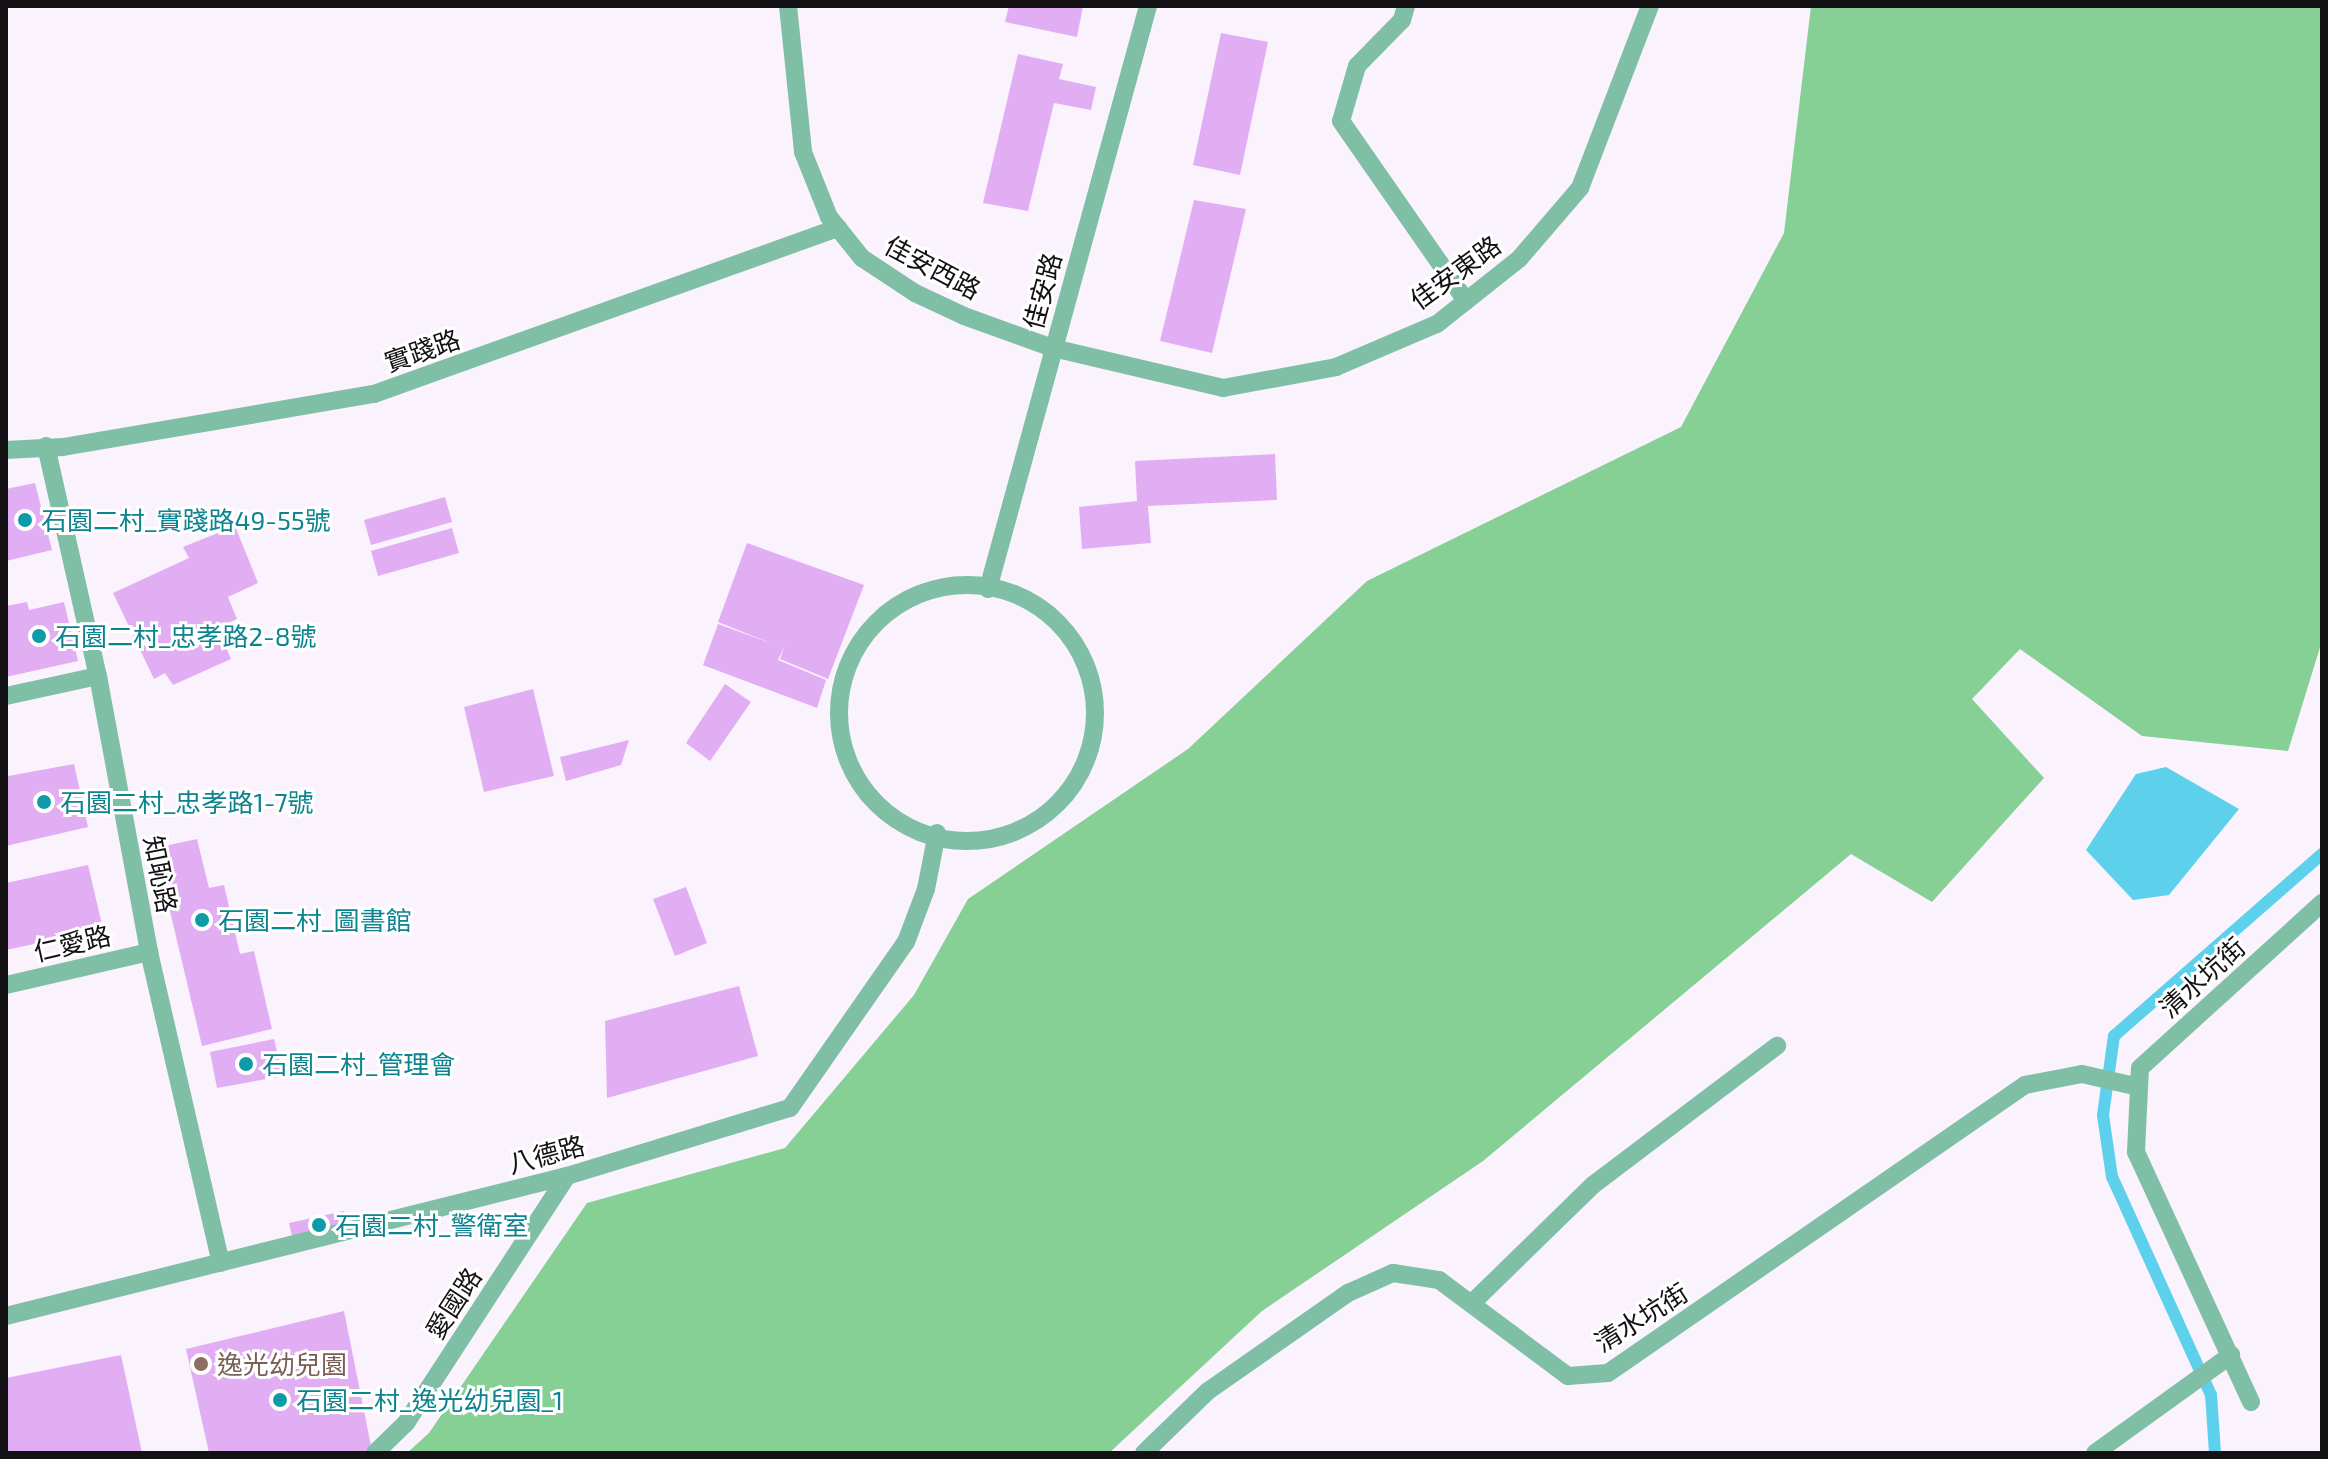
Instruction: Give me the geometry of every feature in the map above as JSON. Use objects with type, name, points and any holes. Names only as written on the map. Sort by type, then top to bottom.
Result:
[{"type":"lane","name":"佳安西路","points":[[788,6],[803,152],[838,228],[862,258],[915,293],[1053,348]]},
{"type":"lane","name":"佳安路","points":[[988,589],[1148,6]]},
{"type":"lane","points":[[1406,6],[1402,20],[1357,66],[1341,121],[1466,301]]},
{"type":"lane","name":"佳安東路","points":[[1053,348],[1223,388],[1336,367],[1437,324],[1519,259],[1580,188],[1650,6]]},
{"type":"lane","name":"實踐路","points":[[6,450],[374,394],[838,228]]},
{"type":"lane","name":"知恥路","points":[[46,446],[98,676],[149,952],[221,1263]]},
{"type":"lane","points":[[965,584],[988,589],[1030,600],[1056,620],[1078,646],[1091,677],[1096,710],[1093,743],[1074,783],[1034,822],[1003,836],[970,841],[906,826],[878,806],[857,780],[838,716],[842,683],[855,651],[874,624],[901,603],[931,590],[965,584]]},
{"type":"lane","points":[[6,696],[98,676]]},
{"type":"lane","name":"八德路","points":[[6,1316],[567,1176],[790,1108],[906,942],[926,889],[937,833]]},
{"type":"lane","name":"清水坑街","points":[[1144,1453],[1208,1391],[1348,1293],[1393,1273],[1439,1280],[1568,1376],[1608,1373],[2025,1085],[2091,1076],[2133,1086],[2140,1068],[2322,903]]},
{"type":"lane","name":"仁愛路","points":[[6,985],[149,952]]},
{"type":"lane","points":[[1472,1303],[1593,1185],[1777,1046]]},
{"type":"lane","points":[[2133,1086],[2136,1152],[2224,1360],[2251,1402]]},
{"type":"lane","name":"愛國路","points":[[375,1453],[406,1423],[567,1176]]},
{"type":"lane","points":[[2095,1453],[2224,1360]]},
{"type":"green space","points":[[1811,6],[2322,6],[2322,641],[2288,751],[2142,736],[2020,649],[1972,699],[2044,778],[1932,902],[1851,854],[1483,1161],[1262,1311],[1109,1453],[407,1453],[429,1433],[587,1203],[785,1148],[914,995],[968,899],[1188,749],[1367,581],[1681,427],[1784,233]]},
{"type":"water","points":[[2166,767],[2239,809],[2169,895],[2133,900],[2086,850],[2136,774]]},
{"type":"building","points":[[1009,6],[1083,6],[1077,37],[1005,22]]},
{"type":"building","points":[[1221,33],[1268,42],[1240,175],[1193,165]]},
{"type":"building","points":[[1018,54],[1063,64],[1059,79],[1096,87],[1091,110],[1054,103],[1028,211],[983,203]]},
{"type":"building","points":[[1194,200],[1246,209],[1212,353],[1160,341]]},
{"type":"building","points":[[1275,454],[1277,500],[1148,506],[1151,543],[1082,549],[1079,507],[1137,501],[1135,461]]},
{"type":"building","name":"石園二村_實踐路49-55號","points":[[35,483],[52,550],[6,561],[6,489]]},
{"type":"building","points":[[445,497],[452,522],[371,545],[364,520]]},
{"type":"building","points":[[235,526],[258,583],[228,597],[237,619],[218,628],[231,659],[173,685],[165,673],[154,679],[113,593],[189,558],[183,547]]},
{"type":"building","points":[[452,528],[459,553],[378,576],[371,551]]},
{"type":"building","points":[[747,543],[864,585],[828,679],[780,659],[785,645],[778,660],[826,680],[817,708],[703,665],[718,624],[773,644],[718,622]]},
{"type":"building","name":"石園二村_忠孝路2-8號","points":[[27,602],[29,610],[64,602],[78,661],[6,677],[6,606]]},
{"type":"building","points":[[725,684],[751,702],[710,761],[686,743]]},
{"type":"building","points":[[533,689],[554,776],[484,792],[464,707]]},
{"type":"building","points":[[629,740],[621,765],[566,781],[560,757]]},
{"type":"building","name":"石園二村_忠孝路1-7號","points":[[74,764],[88,827],[6,846],[8,776]]},
{"type":"building","name":"石園二村_圖書館","points":[[197,839],[209,888],[224,885],[240,954],[254,951],[272,1029],[202,1046],[155,848]]},
{"type":"building","points":[[88,865],[103,929],[6,950],[6,883]]},
{"type":"building","points":[[686,887],[707,943],[675,956],[653,899]]},
{"type":"building","points":[[739,986],[758,1056],[607,1098],[605,1021]]},
{"type":"building","name":"石園二村_管理會","points":[[274,1039],[283,1076],[217,1088],[210,1052]]},
{"type":"building","name":"石園二村_警衛室","points":[[344,1211],[348,1227],[293,1240],[289,1223]]},
{"type":"building","name":"石園二村_逸光幼兒園_1","points":[[344,1311],[372,1451],[209,1453],[186,1349]]},
{"type":"building","points":[[121,1355],[142,1453],[6,1453],[6,1378]]},
{"type":"waterway","points":[[2215,1453],[2211,1395],[2112,1177],[2103,1115],[2114,1036],[2322,854]]},
{"type":"place","name":"石園二村_實踐路49-55號","points":[[25,520]]},
{"type":"place","name":"石園二村_忠孝路2-8號","points":[[39,636]]},
{"type":"place","name":"石園二村_忠孝路1-7號","points":[[44,802]]},
{"type":"place","name":"石園二村_圖書館","points":[[202,920]]},
{"type":"place","name":"石園二村_管理會","points":[[246,1064]]},
{"type":"place","name":"石園二村_警衛室","points":[[319,1225]]},
{"type":"place","name":"逸光幼兒園","points":[[201,1364]]},
{"type":"place","name":"石園二村_逸光幼兒園_1","points":[[280,1400]]}]
